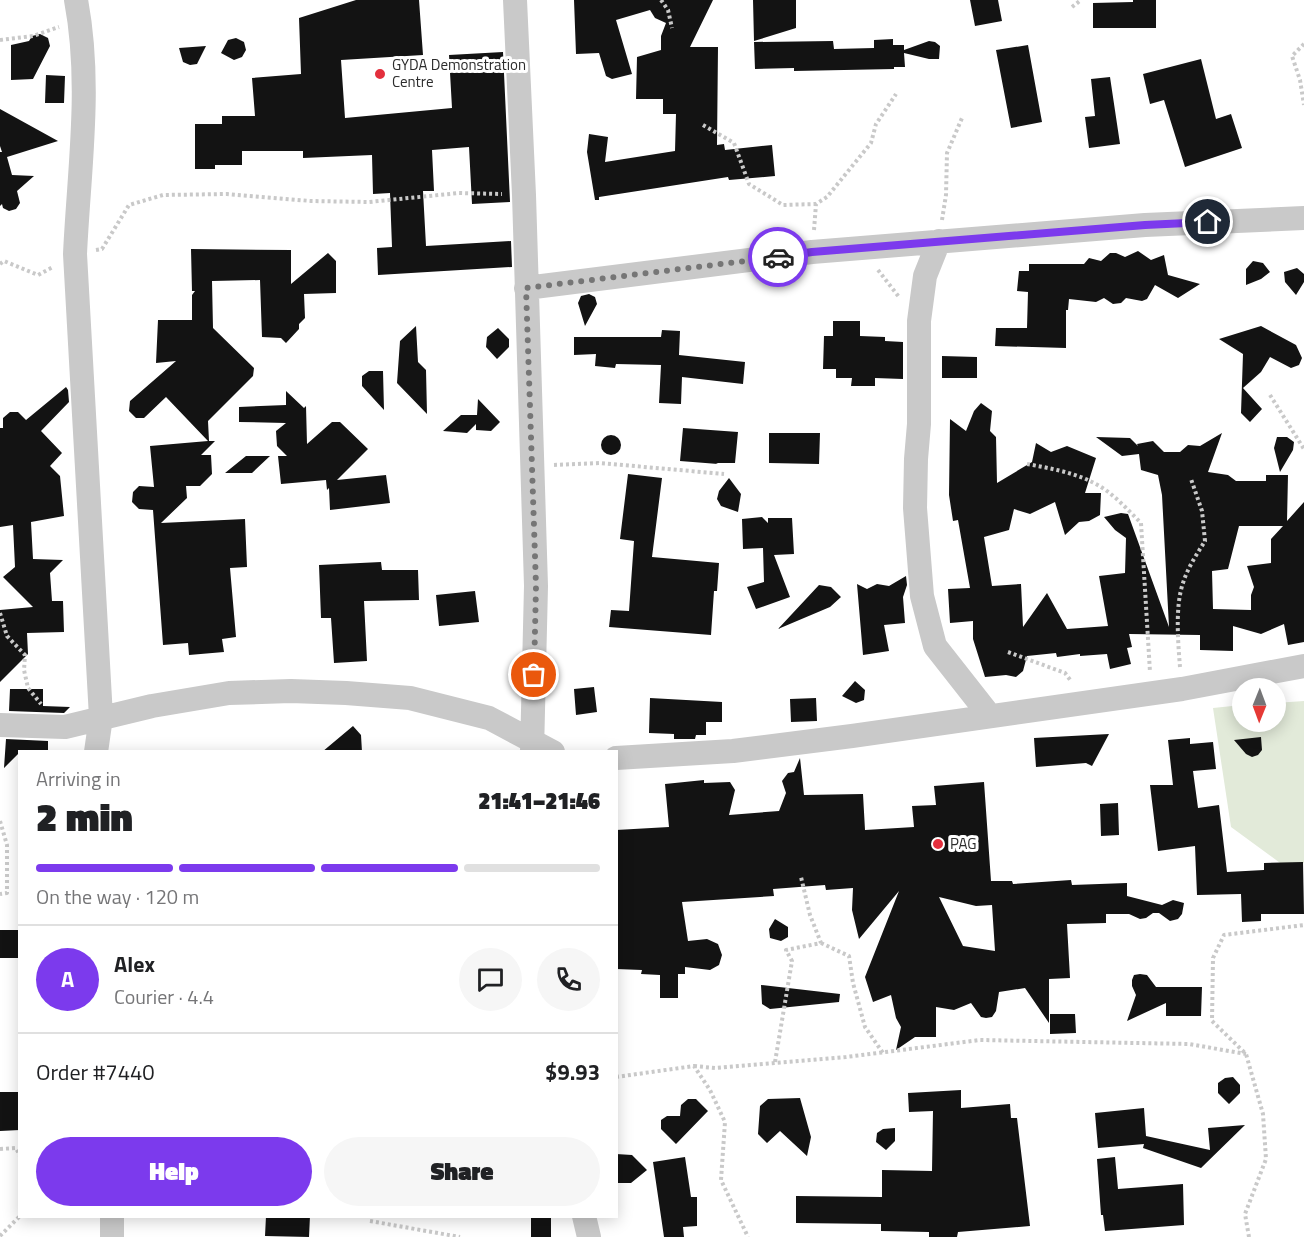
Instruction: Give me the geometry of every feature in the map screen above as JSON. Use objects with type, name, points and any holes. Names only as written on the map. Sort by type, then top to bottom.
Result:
[{"type":"street","points":[[515,0],[524,195],[536,586],[532,746]]},
{"type":"street","points":[[78,11],[85,80],[75,254],[101,717],[96,750]]},
{"type":"street","points":[[526,288],[812,252],[1145,225],[1304,218]]},
{"type":"street","points":[[939,242],[925,276],[919,321],[919,424],[915,508],[922,596],[935,646],[990,716]]},
{"type":"street","points":[[618,758],[733,751],[852,736],[1182,689],[1304,666]]},
{"type":"street","points":[[0,725],[65,727],[83,724],[101,717],[229,693],[291,691],[346,693],[410,698],[489,718],[532,746],[547,750]]},
{"type":"street","points":[[112,1218],[112,1237]]},
{"type":"street","points":[[584,1218],[589,1237]]},
{"type":"path","points":[[661,0],[668,10],[672,28]]},
{"type":"path","points":[[1071,7],[1081,0]]},
{"type":"path","points":[[0,40],[33,36],[64,24],[78,11]]},
{"type":"path","points":[[1304,44],[1292,56],[1300,81],[1304,105]]},
{"type":"path","points":[[703,125],[734,143],[749,184],[783,206],[816,204],[827,196],[870,143],[876,124],[896,94]]},
{"type":"path","points":[[939,242],[946,195],[947,153],[962,118]]},
{"type":"path","points":[[1,261],[38,275],[75,254],[102,249],[129,205],[163,195],[227,194],[311,201],[369,202],[459,193],[524,195]]},
{"type":"path","points":[[812,252],[816,204]]},
{"type":"path","points":[[862,248],[919,321]]},
{"type":"path","points":[[1270,395],[1304,449]]},
{"type":"path","points":[[532,466],[600,463],[724,474]]},
{"type":"path","points":[[1027,464],[1067,472],[1096,484],[1141,523],[1149,661],[1155,693]]},
{"type":"path","points":[[1182,689],[1178,630],[1182,584],[1191,563],[1206,541],[1202,511],[1191,479]]},
{"type":"path","points":[[0,613],[8,636],[25,655],[24,670],[28,688],[51,717],[65,727]]},
{"type":"path","points":[[1008,652],[1065,673],[1088,703]]},
{"type":"path","points":[[0,821],[7,845],[7,892],[0,894]]},
{"type":"path","points":[[801,877],[810,915],[821,943]]},
{"type":"path","points":[[1249,1237],[1245,1214],[1266,1158],[1263,1114],[1246,1054],[1212,1021],[1213,958],[1224,935],[1304,925]]},
{"type":"path","points":[[775,1062],[792,961],[786,950],[821,943],[849,956],[853,983],[865,1027],[883,1053]]},
{"type":"path","points":[[618,1077],[694,1066],[715,1068],[883,1053],[980,1040],[1189,1044],[1246,1054]]},
{"type":"path","points":[[694,1066],[710,1090],[725,1122],[721,1180],[747,1237]]},
{"type":"path","points":[[0,1149],[16,1148],[18,1152]]},
{"type":"path","points":[[0,1236],[18,1218]]},
{"type":"path","points":[[370,1221],[460,1237]]},
{"type":"green space","points":[[1304,701],[1304,863],[1287,868],[1231,827],[1213,708],[1232,706],[1232,732],[1286,732],[1286,702]]},
{"type":"building","points":[[356,0],[419,0],[423,55],[341,60],[345,118],[452,108],[449,55],[503,52],[510,202],[472,204],[469,147],[432,150],[434,191],[423,191],[426,246],[511,241],[512,267],[378,275],[377,248],[392,247],[390,193],[373,194],[372,155],[303,158],[303,151],[242,151],[242,165],[215,165],[215,169],[195,169],[195,124],[222,124],[222,116],[255,116],[252,78],[301,74],[299,18]]},
{"type":"building","points":[[574,0],[713,0],[690,47],[718,47],[717,145],[724,144],[725,150],[772,145],[775,176],[729,180],[728,177],[599,197],[599,200],[595,200],[587,152],[589,134],[608,137],[605,162],[675,151],[676,114],[663,114],[663,99],[636,99],[637,57],[661,50],[661,36],[666,23],[655,18],[650,10],[616,20],[632,74],[612,79],[606,76],[599,53],[576,54]]},
{"type":"building","points":[[753,0],[796,0],[796,28],[754,41]]},
{"type":"building","points":[[970,0],[998,0],[1002,21],[975,26]]},
{"type":"building","points":[[1133,0],[1156,0],[1156,28],[1093,28],[1093,3],[1133,2]]},
{"type":"building","points":[[40,34],[48,38],[50,46],[33,79],[11,80],[11,45],[29,41],[32,36]]},
{"type":"building","points":[[236,38],[244,42],[246,50],[242,57],[234,60],[221,53],[228,40]]},
{"type":"building","points":[[893,39],[893,45],[904,45],[904,50],[929,41],[935,42],[940,46],[939,59],[904,53],[905,67],[894,67],[894,69],[794,71],[794,68],[755,69],[754,42],[833,41],[834,49],[874,48],[874,40]]},
{"type":"building","points":[[1028,45],[1042,122],[1011,128],[996,50]]},
{"type":"building","points":[[206,46],[197,64],[190,65],[183,62],[179,48]]},
{"type":"building","points":[[1201,59],[1216,119],[1231,114],[1242,148],[1185,167],[1164,100],[1150,104],[1143,74]]},
{"type":"building","points":[[46,75],[65,76],[64,103],[45,103]]},
{"type":"building","points":[[1110,77],[1120,144],[1089,148],[1085,117],[1095,116],[1091,79]]},
{"type":"building","points":[[0,109],[58,141],[7,157],[12,175],[34,176],[17,191],[20,203],[16,209],[9,211],[3,208],[2,204],[0,206],[0,152],[2,152]]},
{"type":"building","points":[[191,249],[291,250],[291,284],[328,253],[336,261],[336,293],[304,294],[305,318],[299,324],[299,329],[286,343],[281,338],[262,337],[260,280],[212,281],[213,328],[254,368],[253,376],[208,421],[209,441],[215,441],[201,455],[211,455],[212,474],[200,486],[186,486],[187,498],[161,523],[245,519],[247,567],[230,568],[236,637],[222,639],[224,652],[189,655],[188,643],[163,645],[153,510],[139,509],[132,502],[133,492],[139,486],[154,487],[150,446],[208,441],[166,397],[144,418],[136,418],[129,411],[130,401],[176,361],[156,363],[158,320],[192,320],[192,295],[195,291],[192,291]]},
{"type":"building","points":[[1138,251],[1151,260],[1164,255],[1168,275],[1200,284],[1178,298],[1155,285],[1147,299],[1142,301],[1126,298],[1121,303],[1113,304],[1104,298],[1096,302],[1069,299],[1068,310],[1066,310],[1066,348],[995,346],[996,328],[1027,328],[1028,292],[1017,291],[1019,271],[1029,271],[1029,264],[1084,264],[1089,258],[1101,261],[1110,253],[1125,257]]},
{"type":"building","points":[[1253,261],[1263,263],[1270,272],[1261,279],[1246,285],[1246,269]]},
{"type":"building","points":[[1297,268],[1304,274],[1304,282],[1296,295],[1285,282],[1284,272]]},
{"type":"building","points":[[589,294],[595,297],[597,304],[585,326],[578,303],[581,296]]},
{"type":"building","points":[[833,321],[860,321],[860,336],[885,337],[885,341],[903,342],[903,379],[875,378],[875,386],[851,386],[852,378],[836,378],[836,369],[823,369],[824,336],[833,336]]},
{"type":"building","points":[[416,326],[418,362],[426,370],[427,414],[397,383],[400,341]]},
{"type":"building","points":[[1261,326],[1296,345],[1302,358],[1299,365],[1291,368],[1270,357],[1261,372],[1243,388],[1262,409],[1250,422],[1241,413],[1243,354],[1219,339]]},
{"type":"building","points":[[498,328],[509,339],[509,347],[497,359],[486,347],[487,337]]},
{"type":"building","points":[[662,330],[680,331],[679,355],[745,362],[743,384],[682,377],[681,404],[659,403],[661,365],[616,364],[615,368],[595,366],[596,354],[574,355],[574,337],[661,337]]},
{"type":"building","points":[[942,356],[977,357],[977,378],[942,378]]},
{"type":"building","points":[[369,371],[383,371],[384,410],[362,386],[362,376]]},
{"type":"building","points":[[66,387],[69,402],[41,431],[62,453],[50,466],[60,476],[64,516],[31,522],[33,559],[63,560],[50,573],[52,601],[63,601],[64,632],[27,633],[28,654],[0,682],[0,610],[33,607],[3,577],[15,567],[13,525],[0,527],[0,428],[3,428],[3,418],[10,412],[18,412],[26,420]]},
{"type":"building","points":[[286,391],[304,408],[306,406],[307,444],[332,422],[340,422],[368,449],[337,480],[386,475],[390,503],[330,510],[329,488],[327,490],[326,480],[281,484],[278,456],[287,456],[277,446],[276,431],[286,423],[239,422],[239,407],[286,405]]},
{"type":"building","points":[[478,399],[500,422],[491,431],[476,430],[476,424],[467,433],[443,431],[461,415],[477,415]]},
{"type":"building","points":[[981,403],[992,411],[990,431],[996,437],[997,483],[1032,462],[1036,443],[1051,452],[1067,446],[1096,458],[1085,493],[1101,493],[1100,515],[1089,521],[1079,522],[1065,535],[1055,502],[1030,514],[1014,509],[1009,530],[984,537],[992,586],[1021,584],[1023,627],[1047,593],[1067,629],[1108,626],[1099,576],[1125,573],[1126,538],[1115,530],[1104,517],[1121,513],[1128,514],[1169,627],[1162,495],[1158,475],[1141,470],[1139,454],[1122,456],[1096,437],[1130,438],[1138,446],[1137,444],[1153,441],[1164,452],[1180,452],[1188,445],[1200,446],[1222,433],[1208,472],[1228,475],[1236,481],[1266,481],[1266,475],[1288,475],[1287,521],[1304,502],[1304,642],[1288,645],[1284,624],[1261,634],[1233,626],[1233,651],[1200,650],[1200,635],[1129,634],[1132,647],[1127,648],[1131,664],[1110,669],[1107,654],[1057,657],[1056,653],[1027,656],[1023,671],[1016,677],[1006,675],[985,677],[973,639],[973,621],[950,623],[948,589],[970,588],[958,520],[953,521],[949,495],[950,419],[966,431],[974,411]],"holes":[[[1239,526],[1283,526],[1271,539],[1271,563],[1247,566],[1254,587],[1251,595],[1251,610],[1213,609],[1212,571],[1228,569]]]},
{"type":"building","points":[[683,428],[738,432],[735,463],[680,461]]},
{"type":"building","points":[[769,433],[820,433],[819,464],[769,463]]},
{"type":"building","points":[[607,435],[615,435],[621,441],[621,449],[615,455],[607,455],[601,449],[601,441]]},
{"type":"building","points":[[1277,437],[1287,437],[1294,442],[1293,450],[1280,472],[1274,448]]},
{"type":"building","points":[[246,456],[270,456],[252,473],[225,473]]},
{"type":"building","points":[[628,474],[662,478],[652,557],[719,563],[717,591],[714,591],[711,635],[609,627],[611,610],[629,611],[634,541],[620,539]]},
{"type":"building","points":[[729,478],[741,494],[738,512],[721,506],[717,499],[719,491]]},
{"type":"building","points":[[762,517],[768,523],[768,518],[792,518],[794,554],[774,555],[790,597],[756,609],[747,587],[764,582],[763,548],[743,549],[742,519]]},
{"type":"building","points":[[381,562],[382,570],[418,570],[419,600],[364,601],[367,661],[334,663],[331,618],[321,618],[319,565]]},
{"type":"building","points":[[906,576],[907,585],[903,597],[905,623],[884,625],[889,651],[863,655],[857,584],[867,589],[877,584],[889,586]]},
{"type":"building","points":[[819,585],[831,587],[841,597],[830,607],[778,629]]},
{"type":"building","points":[[475,591],[479,622],[439,626],[436,595]]},
{"type":"building","points":[[855,681],[865,690],[864,700],[856,703],[842,696]]},
{"type":"building","points":[[594,687],[597,712],[576,715],[574,689]]},
{"type":"building","points":[[10,689],[43,689],[43,706],[70,707],[64,713],[9,711]]},
{"type":"building","points":[[650,698],[722,702],[722,722],[706,722],[706,735],[696,735],[695,739],[674,739],[674,734],[649,733]]},
{"type":"building","points":[[816,698],[817,721],[791,722],[790,699]]},
{"type":"building","points":[[353,726],[361,735],[362,750],[324,750]]},
{"type":"building","points":[[1109,734],[1092,766],[1086,763],[1036,767],[1034,738]]},
{"type":"building","points":[[1261,737],[1262,750],[1258,755],[1252,757],[1246,754],[1234,740]]},
{"type":"building","points":[[1190,738],[1190,744],[1213,742],[1216,769],[1193,771],[1198,808],[1219,805],[1227,872],[1264,870],[1264,863],[1303,862],[1304,914],[1261,914],[1261,921],[1242,922],[1241,894],[1197,895],[1195,846],[1158,851],[1150,785],[1173,785],[1168,740]]},
{"type":"building","points":[[6,739],[48,741],[48,750],[18,750],[18,754],[4,768]]},
{"type":"building","points":[[800,758],[804,795],[863,794],[865,830],[914,827],[912,806],[936,805],[934,786],[984,782],[991,881],[1012,881],[1013,884],[1071,880],[1072,885],[1127,883],[1127,896],[1162,905],[1173,900],[1184,903],[1182,914],[1178,919],[1170,921],[1159,913],[1153,913],[1140,919],[1129,914],[1106,914],[1106,923],[1067,924],[1070,978],[1049,979],[1049,1023],[1025,988],[999,992],[996,1011],[992,1017],[981,1017],[971,1003],[954,1010],[936,1007],[936,1037],[915,1037],[896,1050],[901,1027],[896,1018],[891,995],[873,1002],[865,977],[899,891],[859,939],[852,910],[853,888],[826,890],[825,885],[773,889],[774,896],[682,902],[688,941],[707,939],[718,944],[722,955],[719,965],[710,970],[685,967],[685,974],[678,974],[678,998],[660,998],[660,975],[641,974],[642,970],[618,969],[618,830],[669,827],[665,784],[704,780],[704,783],[730,782],[735,790],[729,815],[779,811],[786,793],[782,781],[788,773],[794,772]],"holes":[[[939,897],[976,906],[992,905],[995,951],[963,946]]]},
{"type":"building","points":[[1118,803],[1119,835],[1101,836],[1100,804]]},
{"type":"building","points":[[775,919],[788,927],[788,937],[781,941],[770,938],[769,929]]},
{"type":"building","points":[[0,930],[18,930],[18,958],[0,958]]},
{"type":"building","points":[[1134,975],[1147,975],[1156,987],[1202,987],[1201,1016],[1166,1016],[1166,1003],[1127,1021],[1136,995],[1132,980]]},
{"type":"building","points":[[761,985],[840,994],[839,1002],[770,1009],[762,1004]]},
{"type":"building","points":[[1050,1014],[1075,1014],[1076,1033],[1050,1034]]},
{"type":"building","points":[[1233,1077],[1240,1085],[1240,1093],[1229,1104],[1218,1093],[1218,1083],[1225,1078]]},
{"type":"building","points":[[961,1090],[961,1108],[1010,1104],[1011,1118],[1017,1118],[1030,1226],[958,1232],[957,1237],[929,1237],[929,1232],[881,1231],[881,1224],[796,1223],[796,1196],[882,1197],[882,1170],[932,1171],[933,1111],[909,1112],[908,1093]]},
{"type":"building","points":[[0,1092],[18,1092],[18,1130],[0,1131]]},
{"type":"building","points":[[800,1098],[811,1137],[807,1156],[780,1131],[767,1143],[758,1134],[760,1106],[768,1099]]},
{"type":"building","points":[[688,1099],[696,1099],[708,1111],[676,1144],[661,1129],[661,1120],[667,1116],[680,1116],[681,1105]]},
{"type":"building","points":[[1144,1108],[1146,1136],[1210,1150],[1208,1128],[1245,1125],[1201,1168],[1143,1148],[1144,1144],[1098,1148],[1095,1113]]},
{"type":"building","points":[[895,1128],[895,1141],[886,1150],[876,1142],[877,1133],[883,1129]]},
{"type":"building","points":[[618,1154],[632,1155],[647,1170],[631,1183],[618,1183]]},
{"type":"building","points":[[685,1157],[691,1197],[697,1197],[697,1226],[683,1227],[684,1237],[664,1237],[653,1162]]},
{"type":"building","points":[[1115,1157],[1118,1189],[1183,1184],[1184,1225],[1105,1231],[1103,1215],[1101,1215],[1097,1159]]},
{"type":"building","points":[[266,1218],[310,1218],[309,1237],[265,1236]]},
{"type":"building","points":[[531,1218],[551,1218],[551,1237],[531,1237]]},
{"type":"way so far","points":[[534,675],[536,586],[526,288],[778,257]]},
{"type":"place","name":"GYDA Demonstration Centre","points":[[380,74]]},
{"type":"place","name":"PAG","points":[[938,844]]},
{"type":"route","points":[[778,257],[812,252],[1029,234],[1208,222]]}]
